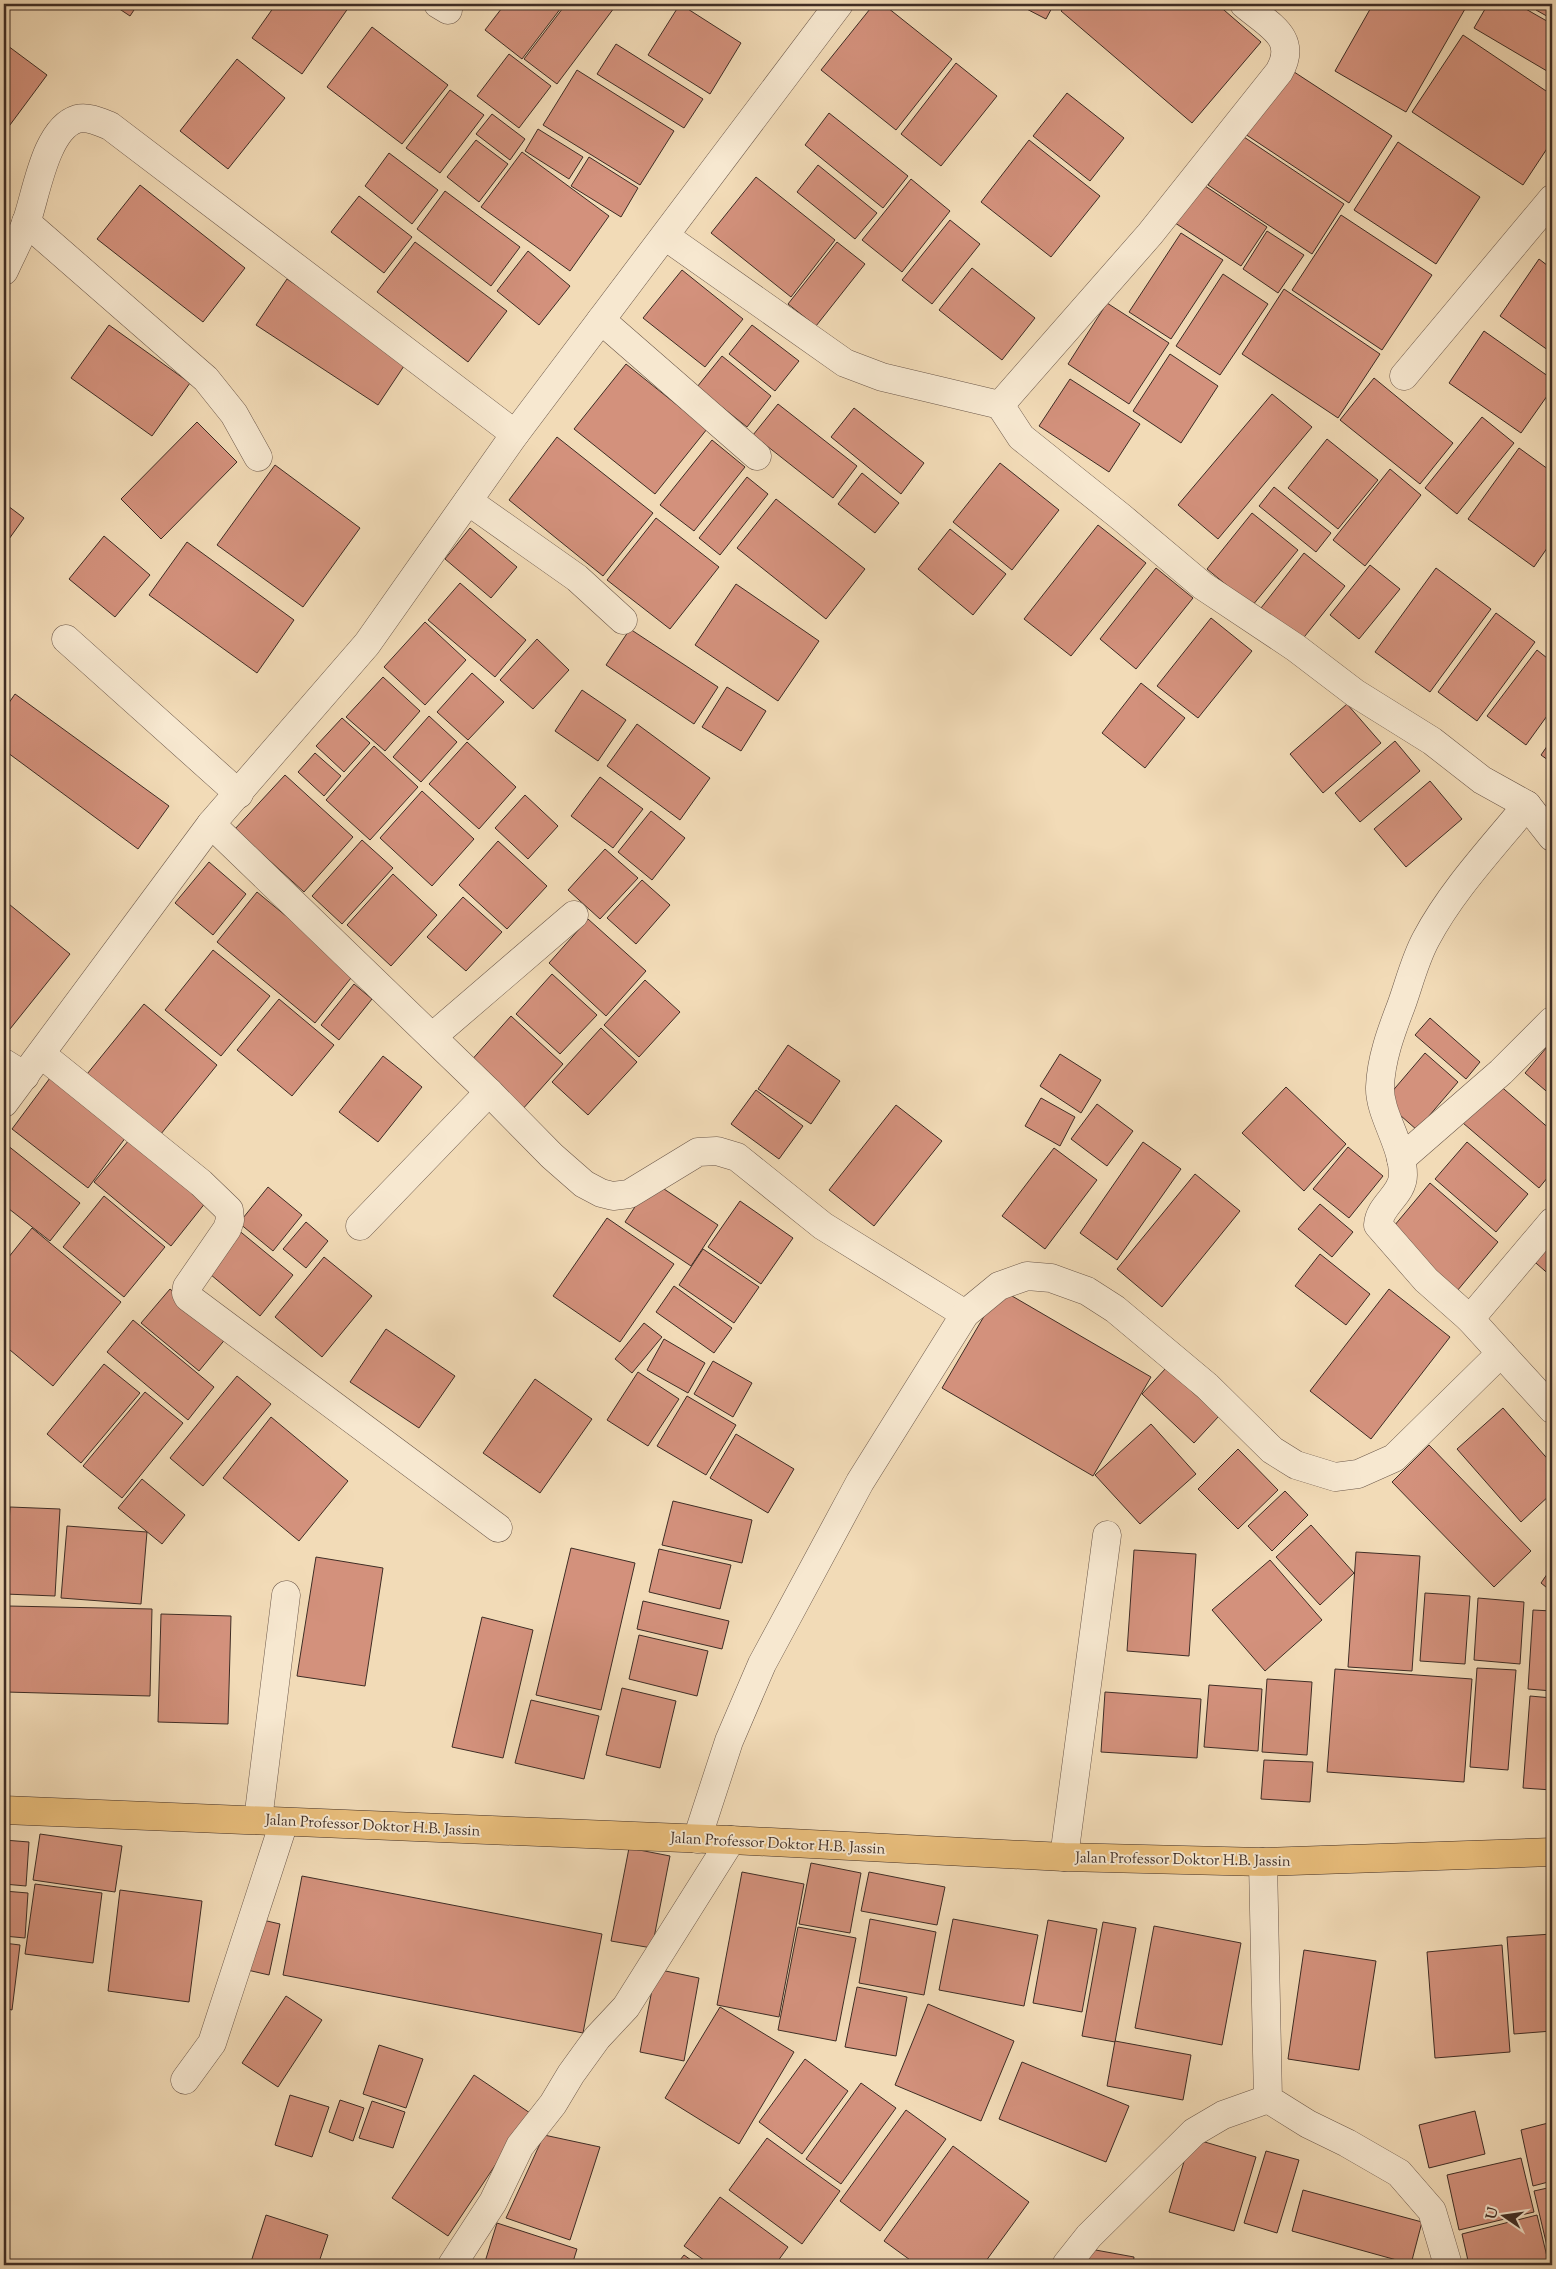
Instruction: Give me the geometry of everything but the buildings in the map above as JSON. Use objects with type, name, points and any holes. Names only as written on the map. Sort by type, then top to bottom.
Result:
[{"type":"highway","name":"Jalan Professor Doktor H.B. Jassin","points":[[4,1810],[731,1840],[1064,1857],[1263,1862],[1552,1852]]},
{"type":"street","points":[[4,1103],[14,1069],[41,1054],[211,824],[239,794],[367,644],[515,434],[839,4]]},
{"type":"street","points":[[1000,405],[1150,234],[1279,72],[1287,54],[1287,47],[1283,38],[1244,4]]},
{"type":"street","points":[[4,271],[26,222],[35,186],[53,142],[76,120],[87,118],[110,126],[515,434]]},
{"type":"street","points":[[1404,376],[1552,199]]},
{"type":"street","points":[[26,222],[206,379],[234,414],[258,457]]},
{"type":"street","points":[[664,236],[845,363],[882,377],[1000,405],[1021,438],[1121,517],[1203,586],[1296,648],[1355,693],[1432,741],[1482,780],[1526,805],[1552,837]]},
{"type":"street","points":[[601,320],[757,456]]},
{"type":"street","points":[[468,501],[577,578],[623,620]]},
{"type":"street","points":[[66,639],[239,794]]},
{"type":"street","points":[[1526,805],[1443,910],[1425,940],[1390,1035],[1382,1063],[1380,1089],[1401,1159],[1401,1187],[1380,1217],[1378,1224],[1426,1280],[1470,1319],[1552,1409]]},
{"type":"street","points":[[211,824],[489,1092],[552,1156],[584,1184],[601,1193],[613,1196],[629,1194],[698,1152],[717,1151],[737,1158],[823,1226],[965,1314]]},
{"type":"street","points":[[432,1037],[574,915]]},
{"type":"street","points":[[1401,1159],[1501,1072],[1552,1021]]},
{"type":"street","points":[[41,1054],[201,1183],[229,1210],[230,1220],[227,1228],[187,1288],[186,1293],[188,1297],[498,1528]]},
{"type":"street","points":[[360,1226],[489,1092]]},
{"type":"street","points":[[1470,1319],[1552,1222]]},
{"type":"street","points":[[697,1839],[729,1741],[762,1664],[860,1482],[965,1314],[1000,1286],[1027,1276],[1051,1278],[1087,1291],[1115,1309],[1207,1386],[1272,1450],[1296,1465],[1335,1477],[1358,1474],[1394,1458],[1500,1353]]},
{"type":"street","points":[[1064,1857],[1107,1535]]},
{"type":"street","points":[[258,1820],[286,1595]]},
{"type":"street","points":[[185,2080],[212,2043],[284,1822]]},
{"type":"street","points":[[452,2265],[493,2202],[520,2146],[553,2104],[571,2074],[597,2038],[626,2007],[731,1840]]},
{"type":"street","points":[[1263,1862],[1268,2099]]},
{"type":"street","points":[[1066,2265],[1089,2236],[1194,2132],[1223,2115],[1268,2099]]},
{"type":"street","points":[[1268,2099],[1308,2124],[1347,2143],[1399,2173],[1432,2211],[1448,2265]]}]
